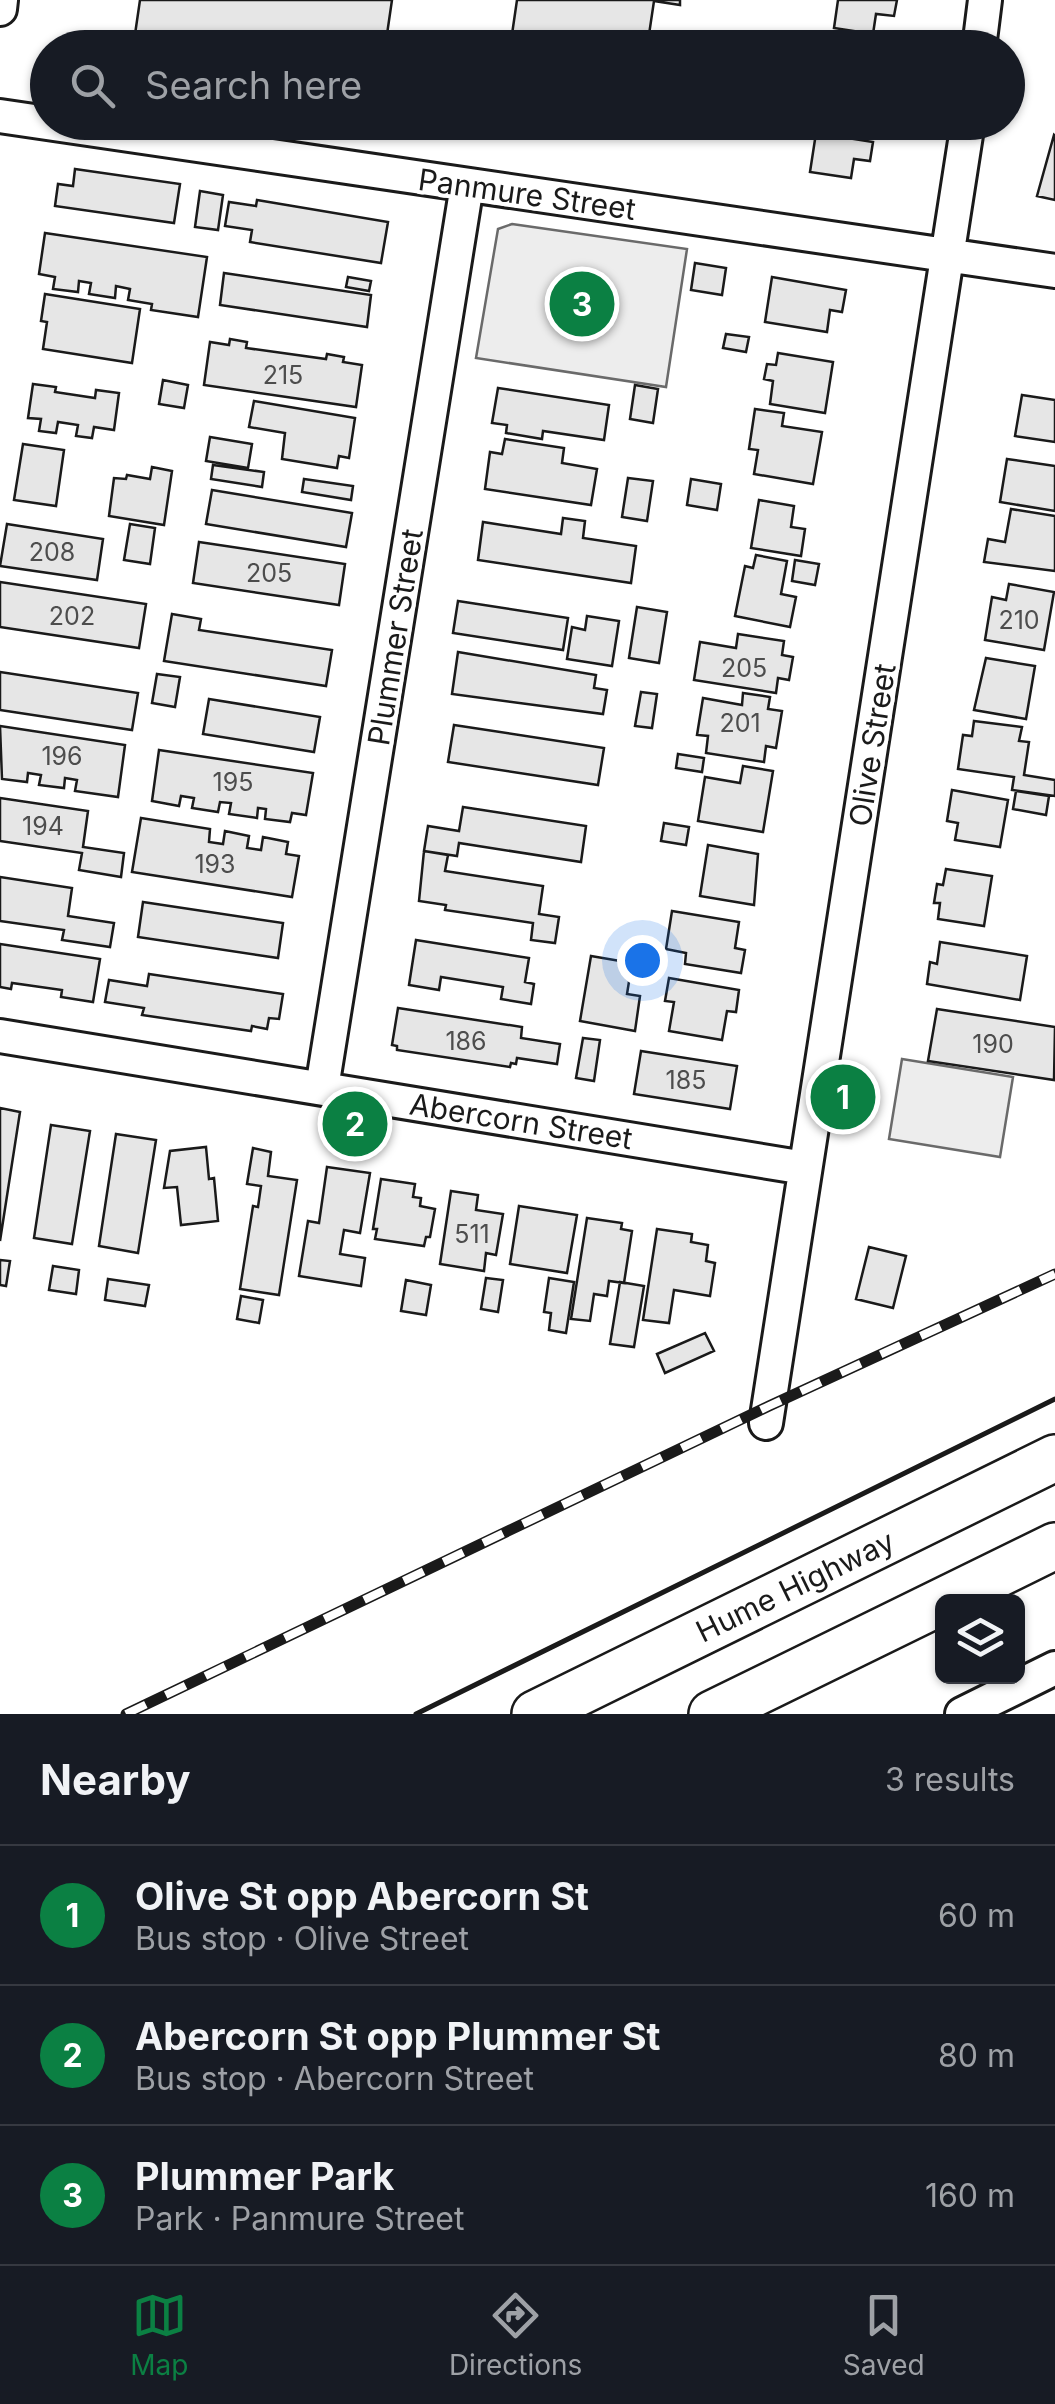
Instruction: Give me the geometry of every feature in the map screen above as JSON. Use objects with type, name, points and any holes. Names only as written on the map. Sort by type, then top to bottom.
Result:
[{"type":"highway","name":"Hume Highway","points":[[535,1714],[1055,1458]]},
{"type":"highway","points":[[712,1714],[1055,1546]]},
{"type":"street","points":[[0,9],[1,0]]},
{"type":"street","points":[[982,30],[986,0]]},
{"type":"street","name":"Panmure Street","points":[[0,116],[30,120]]},
{"type":"street","name":"Panmure Street","points":[[162,140],[1055,271]]},
{"type":"street","name":"Olive Street","points":[[766,1423],[965,140]]},
{"type":"street","name":"Plummer Street","points":[[322,1088],[467,185]]},
{"type":"street","name":"Abercorn Street","points":[[0,1036],[805,1168]]},
{"type":"street","points":[[962,1714],[1055,1668]]},
{"type":"shaded area","points":[[512,224],[687,249],[666,387],[476,358],[498,229]]},
{"type":"shaded area","points":[[902,1059],[1013,1077],[1000,1157],[889,1139]]},
{"type":"building","points":[[140,0],[392,0],[388,30],[136,30]]},
{"type":"building","points":[[517,0],[680,0],[680,5],[654,1],[650,30],[513,30]]},
{"type":"building","points":[[838,0],[897,0],[894,16],[876,14],[874,30],[834,28]]},
{"type":"building","points":[[1055,136],[1055,200],[1037,196]]},
{"type":"building","points":[[815,140],[873,142],[870,161],[854,159],[851,178],[810,172]]},
{"type":"building","points":[[75,169],[180,184],[174,223],[55,206],[58,184],[73,186]]},
{"type":"building","points":[[200,191],[223,195],[218,230],[195,227]]},
{"type":"building","points":[[257,200],[388,222],[381,263],[250,242],[252,230],[225,226],[229,202],[256,206]]},
{"type":"building","points":[[45,233],[207,257],[198,317],[151,310],[152,304],[128,300],[130,289],[116,286],[115,298],[89,294],[91,283],[79,281],[78,292],[53,289],[55,277],[39,274]]},
{"type":"building","points":[[695,263],[726,268],[722,295],[691,290]]},
{"type":"building","points":[[224,273],[371,295],[367,327],[220,305]]},
{"type":"building","points":[[348,277],[371,281],[369,291],[346,287]]},
{"type":"building","points":[[772,277],[846,290],[842,312],[830,310],[827,332],[765,322]]},
{"type":"building","points":[[45,294],[140,309],[132,363],[43,349],[47,322],[41,321]]},
{"type":"building","points":[[726,334],[749,337],[746,352],[723,348]]},
{"type":"building","points":[[230,339],[247,342],[246,348],[326,359],[327,354],[362,365],[356,407],[204,385],[210,342],[229,345]]},
{"type":"building","points":[[778,353],[833,362],[825,413],[770,404],[773,381],[764,379],[767,364],[776,365]]},
{"type":"building","points":[[163,380],[188,385],[184,408],[159,404]]},
{"type":"building","points":[[33,384],[95,398],[96,390],[119,393],[114,430],[94,427],[92,438],[76,436],[78,425],[58,422],[56,433],[39,431],[41,419],[28,418]]},
{"type":"building","points":[[635,385],[658,389],[653,423],[630,419]]},
{"type":"building","points":[[498,388],[609,405],[604,440],[543,431],[542,439],[506,433],[507,425],[492,423]]},
{"type":"building","points":[[1022,395],[1055,400],[1055,442],[1015,436]]},
{"type":"building","points":[[254,401],[355,418],[349,458],[339,456],[337,468],[282,459],[285,433],[249,427]]},
{"type":"building","points":[[755,409],[784,413],[782,426],[822,432],[813,484],[754,474],[758,450],[749,449]]},
{"type":"building","points":[[210,437],[252,444],[248,468],[206,461]]},
{"type":"building","points":[[505,439],[564,448],[562,463],[597,469],[591,505],[485,489],[490,452],[502,454]]},
{"type":"building","points":[[23,444],[64,450],[56,506],[14,500]]},
{"type":"building","points":[[1007,459],[1055,466],[1055,511],[1000,502]]},
{"type":"building","points":[[213,465],[264,472],[262,487],[211,479]]},
{"type":"building","points":[[152,467],[172,471],[164,525],[109,516],[114,478],[126,479],[127,475],[150,479]]},
{"type":"building","points":[[628,478],[653,481],[647,521],[622,517]]},
{"type":"building","points":[[304,479],[353,486],[351,500],[302,492]]},
{"type":"building","points":[[691,479],[721,484],[717,510],[687,505]]},
{"type":"building","points":[[212,490],[352,513],[346,547],[206,524]]},
{"type":"building","points":[[759,500],[794,506],[791,527],[805,529],[801,556],[751,548]]},
{"type":"building","points":[[1011,509],[1055,516],[1055,571],[984,562],[988,539],[1005,542]]},
{"type":"building","points":[[563,518],[585,521],[583,538],[636,546],[631,583],[478,560],[483,522],[561,534]]},
{"type":"building","points":[[7,524],[103,539],[97,580],[0,566]]},
{"type":"building","points":[[130,524],[155,528],[150,564],[124,560]]},
{"type":"building","points":[[199,542],[345,564],[339,605],[193,583]]},
{"type":"building","points":[[756,555],[787,561],[781,594],[796,597],[790,627],[735,616],[745,566],[753,568]]},
{"type":"building","points":[[795,560],[819,564],[815,585],[792,581]]},
{"type":"building","points":[[0,582],[146,604],[139,648],[0,627]]},
{"type":"building","points":[[1009,584],[1054,592],[1044,650],[985,640],[992,597],[1006,600]]},
{"type":"building","points":[[458,601],[568,618],[563,650],[453,633]]},
{"type":"building","points":[[637,607],[667,612],[659,663],[629,658]]},
{"type":"building","points":[[172,614],[201,619],[199,630],[332,650],[326,686],[164,661]]},
{"type":"building","points":[[587,616],[619,621],[612,666],[567,659],[572,627],[585,630]]},
{"type":"building","points":[[738,634],[784,641],[782,655],[793,657],[789,680],[778,678],[776,693],[694,680],[700,642],[736,648]]},
{"type":"building","points":[[458,652],[596,675],[594,688],[607,690],[603,714],[452,694]]},
{"type":"building","points":[[986,658],[1035,666],[1026,719],[974,710]]},
{"type":"building","points":[[0,672],[138,693],[132,730],[0,710]]},
{"type":"building","points":[[157,674],[180,677],[175,707],[152,703]]},
{"type":"building","points":[[641,692],[657,694],[652,728],[635,726]]},
{"type":"building","points":[[743,693],[770,697],[768,709],[782,711],[776,748],[766,746],[764,762],[706,753],[708,736],[697,735],[703,698],[742,705]]},
{"type":"building","points":[[209,699],[320,717],[314,752],[203,734]]},
{"type":"building","points":[[974,721],[1022,727],[1019,741],[1029,742],[1024,775],[1055,780],[1055,796],[1012,790],[1014,777],[958,769],[963,735],[972,736]]},
{"type":"building","points":[[454,725],[604,748],[598,785],[448,762]]},
{"type":"building","points":[[0,726],[125,745],[118,797],[75,791],[77,780],[65,778],[64,788],[39,785],[41,775],[28,773],[27,782],[2,779]]},
{"type":"building","points":[[159,750],[313,773],[306,815],[292,813],[290,822],[265,819],[266,809],[258,808],[257,818],[229,814],[231,803],[220,802],[218,812],[192,808],[194,798],[181,796],[179,806],[152,801]]},
{"type":"building","points":[[678,754],[704,758],[702,772],[676,768]]},
{"type":"building","points":[[743,766],[773,771],[763,832],[698,821],[705,777],[740,783]]},
{"type":"building","points":[[952,790],[1008,800],[1000,847],[955,840],[958,823],[947,821]]},
{"type":"building","points":[[1016,791],[1049,796],[1046,815],[1013,809]]},
{"type":"building","points":[[0,798],[88,811],[83,847],[124,853],[121,877],[79,870],[82,853],[0,841]]},
{"type":"building","points":[[463,807],[586,826],[581,862],[459,843],[457,856],[424,851],[428,826],[459,831]]},
{"type":"building","points":[[141,818],[210,829],[209,842],[223,844],[225,831],[249,836],[247,848],[261,850],[263,837],[288,842],[286,854],[299,856],[292,897],[132,872]]},
{"type":"building","points":[[664,823],[689,827],[686,845],[661,841]]},
{"type":"building","points":[[708,845],[758,854],[754,905],[700,896]]},
{"type":"building","points":[[424,851],[448,855],[445,871],[543,886],[539,914],[559,917],[555,943],[531,940],[533,923],[445,910],[446,905],[419,901]]},
{"type":"building","points":[[946,869],[992,876],[984,926],[938,919],[940,903],[934,903],[937,884],[943,885]]},
{"type":"building","points":[[0,877],[72,888],[68,916],[114,923],[110,947],[62,940],[64,930],[0,921]]},
{"type":"building","points":[[143,902],[283,923],[278,958],[138,937]]},
{"type":"building","points":[[672,911],[739,922],[735,948],[745,950],[741,973],[685,964],[686,953],[666,949]]},
{"type":"building","points":[[416,940],[529,958],[525,982],[534,984],[531,1004],[501,999],[503,987],[441,977],[439,990],[409,985]]},
{"type":"building","points":[[940,942],[1027,956],[1020,1000],[927,984],[930,962],[937,964]]},
{"type":"building","points":[[0,944],[100,959],[93,1002],[61,997],[62,990],[12,983],[11,989],[0,987]]},
{"type":"building","points":[[591,956],[632,963],[627,994],[640,996],[635,1031],[580,1021]]},
{"type":"building","points":[[149,974],[283,994],[279,1019],[269,1018],[267,1029],[252,1026],[251,1031],[142,1015],[144,1008],[105,1002],[109,980],[147,986]]},
{"type":"building","points":[[669,978],[739,990],[736,1012],[727,1011],[722,1040],[669,1031],[674,1002],[665,1001]]},
{"type":"building","points":[[398,1008],[522,1027],[521,1038],[560,1044],[557,1064],[517,1058],[510,1067],[397,1050],[392,1045]]},
{"type":"building","points":[[937,1009],[1055,1027],[1054,1080],[928,1061]]},
{"type":"building","points":[[583,1038],[600,1040],[594,1081],[576,1078]]},
{"type":"building","points":[[641,1051],[737,1066],[730,1109],[634,1094]]},
{"type":"building","points":[[0,1108],[20,1112],[0,1241]]},
{"type":"building","points":[[51,1125],[90,1131],[72,1244],[34,1238]]},
{"type":"building","points":[[116,1134],[156,1140],[138,1253],[99,1246]]},
{"type":"building","points":[[206,1147],[218,1221],[181,1225],[177,1187],[164,1188],[170,1151]]},
{"type":"building","points":[[253,1148],[271,1152],[268,1176],[297,1180],[279,1295],[240,1289],[253,1206],[258,1207],[261,1186],[247,1184]]},
{"type":"building","points":[[327,1167],[370,1173],[360,1233],[344,1230],[340,1254],[365,1258],[361,1286],[299,1276],[308,1221],[319,1223]]},
{"type":"building","points":[[381,1179],[415,1184],[413,1197],[421,1198],[420,1206],[435,1209],[430,1237],[426,1237],[424,1246],[375,1239]]},
{"type":"building","points":[[451,1191],[478,1195],[476,1210],[503,1214],[496,1255],[486,1253],[484,1271],[440,1264]]},
{"type":"building","points":[[519,1206],[577,1215],[567,1273],[510,1264]]},
{"type":"building","points":[[587,1218],[622,1223],[621,1229],[632,1231],[624,1283],[609,1281],[607,1296],[594,1294],[590,1321],[571,1319]]},
{"type":"building","points":[[657,1229],[692,1234],[691,1242],[708,1245],[706,1261],[715,1263],[710,1296],[674,1290],[669,1323],[643,1320]]},
{"type":"building","points":[[869,1247],[906,1256],[893,1308],[856,1299]]},
{"type":"building","points":[[0,1260],[10,1261],[6,1286],[0,1285]]},
{"type":"building","points":[[53,1266],[79,1270],[76,1294],[49,1290]]},
{"type":"building","points":[[486,1278],[503,1280],[498,1312],[481,1309]]},
{"type":"building","points":[[549,1278],[574,1282],[566,1333],[549,1330],[551,1313],[544,1312]]},
{"type":"building","points":[[108,1279],[149,1285],[145,1306],[105,1300]]},
{"type":"building","points":[[406,1280],[431,1285],[426,1315],[401,1311]]},
{"type":"building","points":[[620,1282],[644,1286],[634,1347],[610,1344]]},
{"type":"building","points":[[241,1296],[263,1300],[259,1323],[237,1319]]},
{"type":"building","points":[[705,1333],[714,1351],[665,1373],[657,1354]]},
{"type":"railway","points":[[126,1714],[769,1406],[1055,1274]]},
{"type":"wall","points":[[416,1714],[1055,1399]]},
{"type":"place","name":"Plummer Park","points":[[582,304]]},
{"type":"place","name":"Olive St opp Abercorn St","points":[[843,1097]]},
{"type":"place","name":"Abercorn St opp Plummer St","points":[[355,1124]]}]
